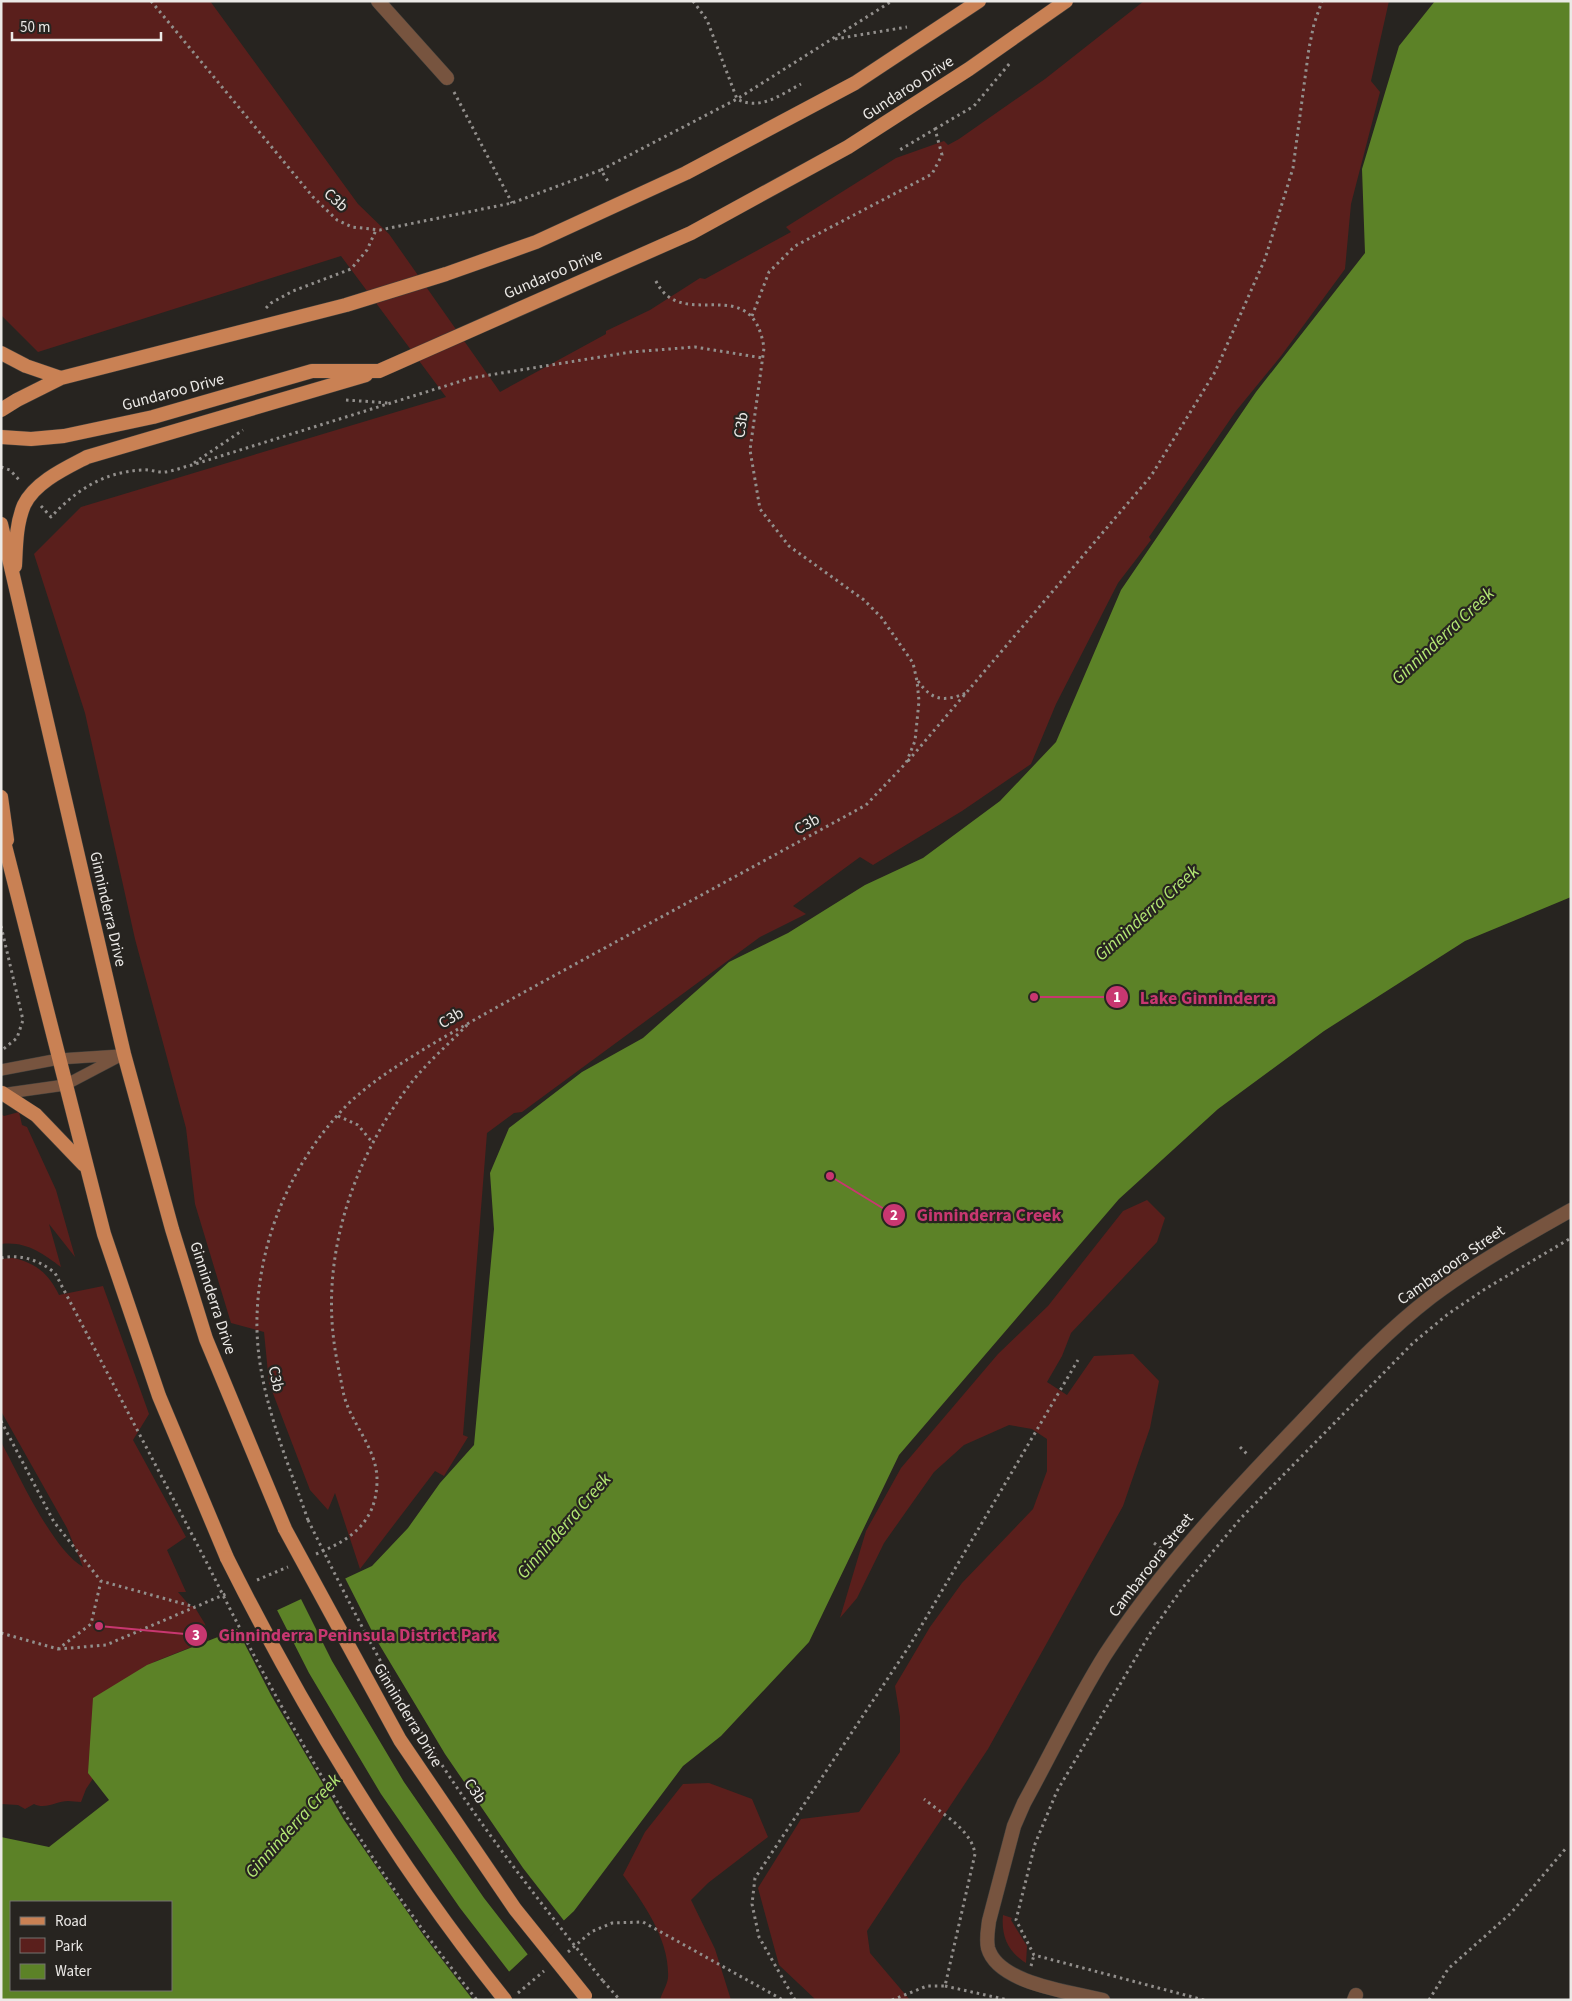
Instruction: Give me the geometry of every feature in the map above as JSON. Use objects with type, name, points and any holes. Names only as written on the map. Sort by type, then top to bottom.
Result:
[{"type":"main road","name":"Gundaroo Drive","points":[[1,410],[61,378],[346,305],[446,274],[536,242],[686,173],[856,84],[979,1]]},
{"type":"main road","name":"Gundaroo Drive","points":[[1,437],[32,439],[64,436],[153,417],[312,371],[379,371],[692,233],[848,147],[969,69],[1066,1]]},
{"type":"main road","points":[[1,353],[26,366],[61,378]]},
{"type":"main road","points":[[13,580],[17,532],[24,504],[41,484],[65,469],[87,457],[379,371]]},
{"type":"main road","name":"Ginninderra Drive","points":[[1,524],[124,1054],[172,1229],[206,1339],[285,1529],[400,1740],[515,1909],[587,1998]]},
{"type":"main road","points":[[1,798],[12,873]]},
{"type":"main road","points":[[1,830],[104,1234],[159,1396],[227,1558],[261,1627],[347,1778],[463,1947],[511,1997]]},
{"type":"main road","points":[[2,1094],[36,1115],[86,1168]]},
{"type":"street","points":[[378,1],[447,78]]},
{"type":"street","name":"Cambaroora Street","points":[[1103,2000],[1015,1977],[995,1960],[988,1948],[987,1936],[989,1921],[1014,1826],[1104,1657],[1162,1575],[1192,1537],[1348,1373],[1400,1322],[1449,1286],[1521,1238],[1571,1210]]},
{"type":"lane","points":[[1,1070],[59,1058],[124,1054]]},
{"type":"lane","points":[[2,1094],[66,1085],[124,1054]]},
{"type":"path","name":"C3b","points":[[151,1],[325,210],[337,220],[352,227],[376,230],[409,225],[512,203],[602,170],[737,99],[892,1]]},
{"type":"path","points":[[693,1],[707,20],[737,99],[747,104],[767,103],[801,84]]},
{"type":"path","points":[[906,763],[1151,476],[1216,372],[1265,259],[1293,168],[1309,48],[1314,24],[1322,1]]},
{"type":"path","points":[[832,40],[915,25]]},
{"type":"path","points":[[898,151],[974,106],[1016,55]]},
{"type":"path","points":[[447,78],[512,203]]},
{"type":"path","points":[[655,279],[660,289],[685,305],[733,306],[746,311],[752,316],[769,272],[795,246],[932,174],[942,155],[935,129]]},
{"type":"path","points":[[602,170],[609,183]]},
{"type":"path","points":[[249,330],[271,303],[293,291],[351,269],[366,250],[376,230]]},
{"type":"path","name":"C3b","points":[[620,2000],[528,1887],[469,1805],[421,1731],[341,1588],[308,1520],[270,1412],[260,1365],[257,1318],[261,1270],[273,1224],[292,1180],[317,1140],[348,1104],[385,1073],[472,1020],[866,805],[906,763],[915,741],[918,724],[919,701],[913,663],[881,617],[864,600],[789,546],[760,509],[750,450],[763,358],[762,334],[752,316]]},
{"type":"path","points":[[51,517],[65,501],[84,487],[102,478],[125,472],[144,470],[165,472],[192,465],[471,378],[631,352],[695,347],[763,358]]},
{"type":"path","points":[[192,465],[247,427]]},
{"type":"path","points":[[1,467],[10,470]]},
{"type":"path","points":[[917,681],[926,693],[941,699],[954,698],[966,693]]},
{"type":"path","points":[[1,926],[23,1020],[17,1038],[1,1051]]},
{"type":"path","points":[[309,1558],[344,1542],[355,1533],[369,1515],[376,1493],[377,1470],[374,1459],[344,1394],[334,1341],[332,1286],[339,1232],[355,1180],[372,1142],[409,1086],[472,1020]]},
{"type":"path","points":[[338,1116],[358,1125],[372,1142]]},
{"type":"path","points":[[1204,2000],[1034,1955],[1016,1920],[1035,1844],[1049,1808],[1110,1699],[1151,1632],[1184,1586],[1241,1518],[1413,1343],[1448,1314],[1485,1289],[1571,1238]]},
{"type":"path","points":[[1,1258],[28,1258],[47,1266],[55,1273],[209,1567]]},
{"type":"path","points":[[794,2000],[759,1937],[752,1904],[755,1878],[910,1646],[1078,1360]]},
{"type":"path","points":[[1,1421],[54,1522],[101,1581],[196,1607]]},
{"type":"path","points":[[256,1581],[291,1565]]},
{"type":"path","points":[[58,1650],[91,1624],[101,1581]]},
{"type":"path","points":[[1,1634],[58,1650],[106,1645],[230,1592]]},
{"type":"path","points":[[924,1799],[966,1834],[974,1845],[975,1854],[946,1986]]},
{"type":"path","points":[[1429,2000],[1448,1969],[1511,1914],[1567,1848]]},
{"type":"path","points":[[561,1957],[591,1932],[612,1923],[643,1922],[783,2000]]},
{"type":"path","points":[[511,1997],[546,1969]]},
{"type":"path","points":[[892,2000],[910,1991],[927,1986],[946,1986],[1008,2000]]},
{"type":"green space","points":[[1,1],[210,1],[358,204],[389,234],[500,392],[606,334],[606,331],[650,310],[700,278],[705,279],[791,232],[786,227],[896,158],[944,141],[948,145],[959,139],[1045,79],[1144,1],[1389,1],[1371,81],[1380,92],[1351,204],[1345,269],[1281,356],[1236,411],[1149,537],[1151,540],[1118,583],[1056,704],[1031,764],[962,811],[873,865],[860,857],[793,906],[806,914],[760,937],[522,1112],[514,1113],[487,1133],[463,1435],[468,1437],[444,1476],[435,1471],[360,1569],[335,1493],[328,1510],[310,1490],[269,1383],[264,1332],[231,1323],[195,1204],[186,1128],[135,939],[85,713],[34,554],[81,507],[446,397],[341,256],[38,352],[1,315]]},
{"type":"green space","points":[[19,1112],[22,1125],[27,1127],[56,1190],[75,1257],[49,1224],[61,1267],[26,1246],[1,1244],[1,1114],[4,1116]]},
{"type":"green space","points":[[1147,1200],[1165,1218],[1157,1242],[1071,1333],[1062,1356],[1047,1382],[1067,1395],[1094,1356],[1133,1354],[1159,1381],[1150,1428],[1123,1506],[988,1749],[867,1931],[870,1953],[910,2000],[816,2000],[779,1965],[758,1888],[801,1819],[859,1812],[900,1752],[900,1717],[895,1686],[930,1627],[962,1583],[1033,1509],[1047,1471],[1047,1439],[1032,1429],[1009,1425],[964,1445],[934,1472],[884,1543],[857,1598],[840,1618],[866,1531],[901,1468],[998,1354],[1048,1306],[1123,1211]]},
{"type":"green space","points":[[13,1258],[41,1270],[51,1281],[59,1295],[103,1286],[149,1414],[133,1440],[186,1537],[167,1550],[186,1592],[178,1592],[190,1606],[194,1606],[205,1624],[209,1640],[154,1662],[100,1768],[86,1789],[81,1802],[64,1801],[42,1806],[34,1804],[25,1809],[18,1805],[1,1804],[1,1442],[48,1528],[71,1558],[83,1567],[67,1528],[1,1411],[1,1259]]},
{"type":"green space","points":[[709,1783],[752,1799],[768,1837],[708,1883],[691,1900],[715,1949],[731,2000],[660,2000],[668,1978],[665,1950],[647,1910],[623,1875],[645,1832],[683,1784]]},
{"type":"green space","points":[[1003,1915],[1012,1918],[1011,1920],[1027,1946],[1026,1963],[1010,1949],[1007,1943],[1003,1930]]},
{"type":"water","points":[[1435,1],[1571,1],[1571,897],[1465,941],[1324,1031],[1218,1109],[1119,1199],[899,1455],[809,1642],[721,1736],[683,1766],[574,1911],[479,2000],[1,2000],[1,1837],[49,1847],[109,1800],[88,1773],[93,1698],[147,1665],[228,1633],[372,1566],[408,1528],[440,1483],[474,1445],[494,1229],[490,1173],[509,1128],[582,1072],[643,1038],[729,962],[788,933],[865,885],[923,858],[1000,801],[1056,742],[1121,590],[1256,392],[1365,253],[1362,169],[1399,46]]},
{"type":"pier","points":[[344,1576],[376,1639],[445,1754],[523,1868],[565,1922],[529,1956],[484,1898],[404,1782],[332,1661],[300,1597]]},
{"type":"pier","points":[[276,1608],[309,1673],[381,1794],[460,1908],[511,1974],[483,2000],[473,2000],[424,1936],[344,1820],[271,1695],[236,1627]]},
{"type":"place","name":"Lake Ginninderra","points":[[1034,997]]},
{"type":"place","name":"Ginninderra Creek","points":[[830,1176]]},
{"type":"place","name":"Ginninderra Peninsula District Park","points":[[99,1626]]}]
